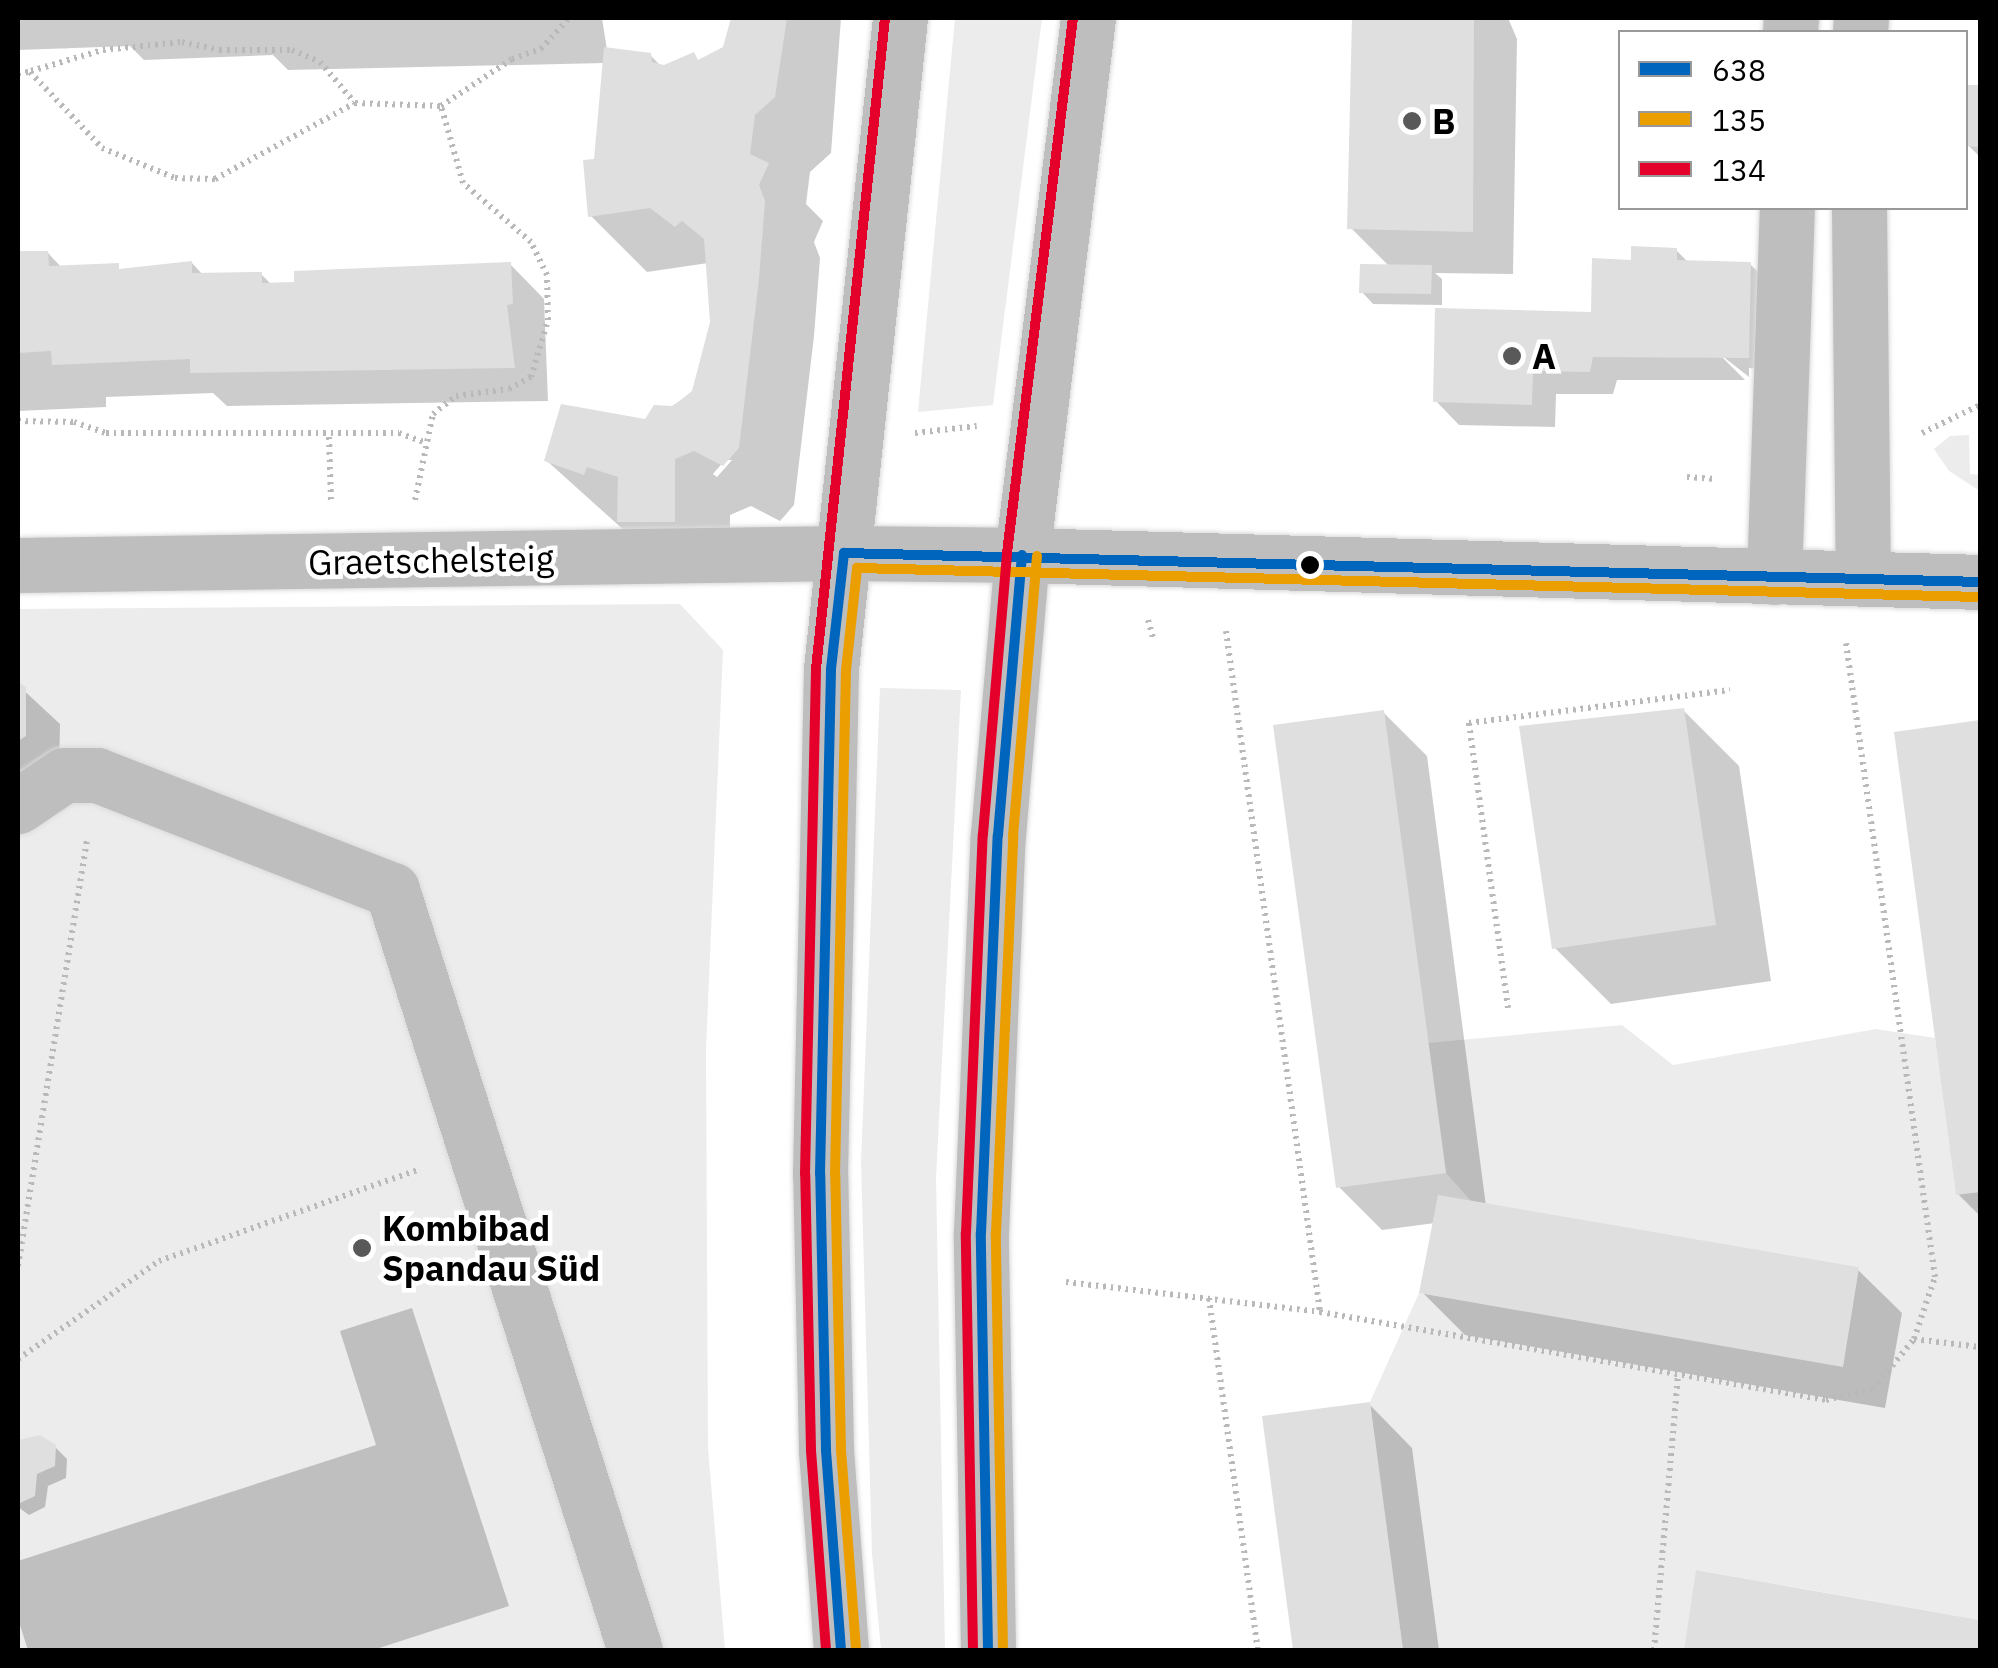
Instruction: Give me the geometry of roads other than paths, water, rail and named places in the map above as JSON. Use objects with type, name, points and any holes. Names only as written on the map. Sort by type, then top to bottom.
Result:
[{"type":"main road","points":[[841,1650],[826,1450],[820,1174],[831,669],[900,18]]},
{"type":"main road","points":[[988,1650],[980,1233],[998,834],[1022,555],[1088,18]]},
{"type":"main road","points":[[1774,577],[1787,210]]},
{"type":"main road","points":[[1859,210],[1863,579]]},
{"type":"main road","name":"Graetschelsteig","points":[[18,565],[844,553],[1980,582]]},
{"type":"main road","points":[[18,806],[64,775],[98,775],[392,890],[635,1650]]},
{"type":"place","name":"B","points":[[1412,121]]},
{"type":"place","name":"A","points":[[1512,356]]},
{"type":"place","name":"Kombibad Spandau Süd","points":[[362,1248]]}]
